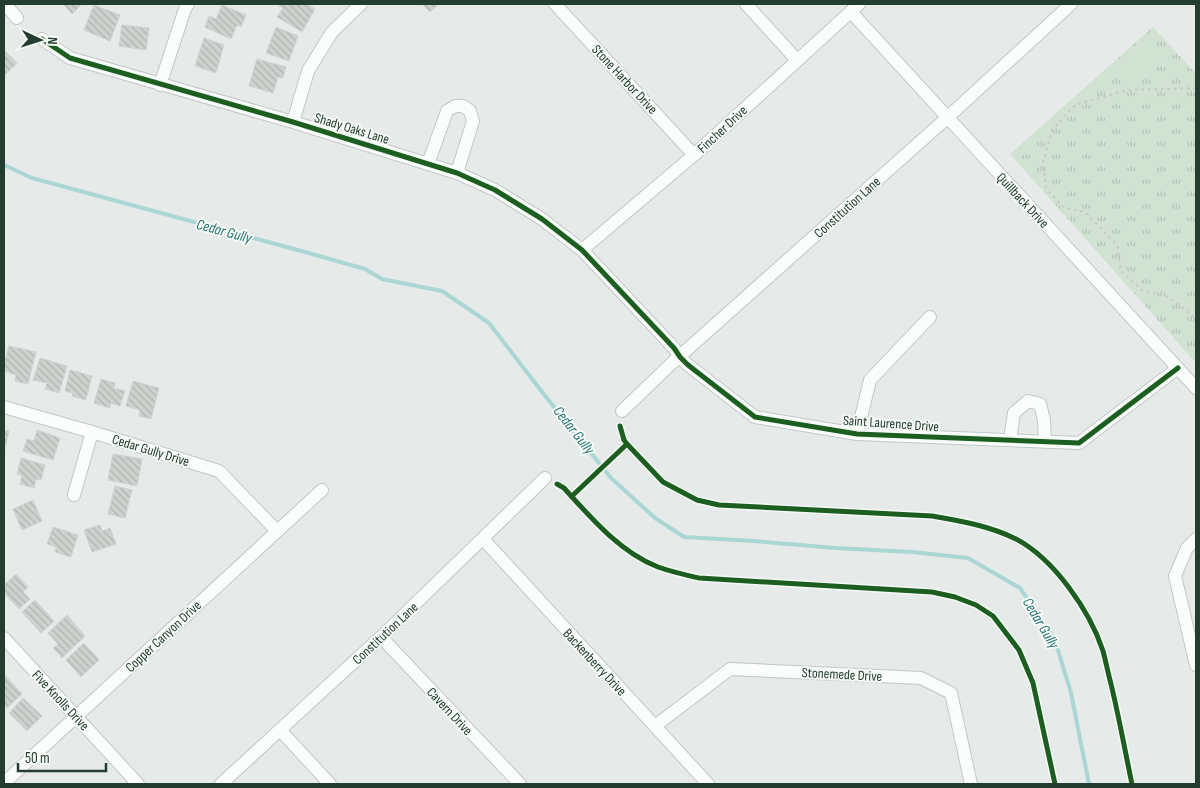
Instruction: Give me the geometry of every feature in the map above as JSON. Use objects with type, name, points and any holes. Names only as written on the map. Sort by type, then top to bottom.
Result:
[{"type":"street","points":[[5,4],[18,18]]},
{"type":"street","points":[[160,85],[184,9],[188,4]]},
{"type":"street","points":[[293,122],[308,71],[332,32],[361,4]]},
{"type":"street","name":"Stone Harbor Drive","points":[[555,4],[694,155]]},
{"type":"street","points":[[746,4],[797,60]]},
{"type":"street","name":"Constitution Lane","points":[[622,411],[948,118],[1071,4]]},
{"type":"street","name":"Fincher Drive","points":[[582,250],[694,155],[855,8]]},
{"type":"street","name":"Quillback Drive","points":[[855,8],[948,118],[1196,388]]},
{"type":"street","name":"Shady Oaks Lane","points":[[42,39],[70,58],[293,122],[457,172],[495,190],[542,219],[582,250],[626,297]]},
{"type":"street","points":[[428,164],[447,110],[455,106],[463,106],[470,111],[473,121],[457,172]]},
{"type":"street","name":"Saint Laurence Drive","points":[[626,297],[674,348],[688,366],[755,417],[857,434],[1079,443],[1178,368]]},
{"type":"street","points":[[857,434],[870,380],[930,317]]},
{"type":"street","points":[[1010,440],[1014,413],[1028,401],[1040,404],[1044,420],[1045,442]]},
{"type":"street","name":"Cedar Gully Drive","points":[[4,407],[219,471],[277,530]]},
{"type":"street","points":[[74,495],[92,432]]},
{"type":"street","name":"Constitution Lane","points":[[220,784],[381,637],[545,478]]},
{"type":"street","name":"Copper Canyon Drive","points":[[4,783],[322,490]]},
{"type":"street","name":"Backenberry Drive","points":[[483,539],[708,784]]},
{"type":"street","points":[[1196,539],[1187,548],[1175,576],[1196,665]]},
{"type":"street","name":"Cavern Drive","points":[[381,637],[520,784]]},
{"type":"street","name":"Five Knolls Drive","points":[[4,638],[138,784]]},
{"type":"street","name":"Stonemede Drive","points":[[655,726],[730,669],[922,678],[951,694],[972,784]]},
{"type":"street","points":[[280,730],[330,784]]},
{"type":"path","points":[[1196,88],[1127,90],[1075,104],[1052,130],[1043,162],[1046,188],[1064,208],[1085,212],[1116,245],[1121,271],[1142,290],[1169,297],[1196,320]]},
{"type":"green space","points":[[1153,27],[1196,74],[1196,363],[1010,154]]},
{"type":"green space","points":[[1149,39],[1165,58],[1134,88],[1117,67]]},
{"type":"building","points":[[63,4],[82,4],[72,14]]},
{"type":"building","points":[[280,4],[307,4],[315,9],[302,32],[277,17],[283,8],[279,6]]},
{"type":"building","points":[[422,4],[439,4],[430,12]]},
{"type":"building","points":[[94,5],[120,15],[110,41],[84,30]]},
{"type":"building","points":[[222,5],[246,15],[241,27],[237,25],[231,39],[205,27],[209,16],[216,19]]},
{"type":"building","points":[[122,25],[149,28],[146,50],[119,46]]},
{"type":"building","points":[[276,27],[298,36],[289,61],[266,53]]},
{"type":"building","points":[[204,38],[224,45],[216,73],[195,66]]},
{"type":"building","points":[[4,50],[17,63],[4,76]]},
{"type":"building","points":[[257,59],[286,67],[283,78],[278,77],[273,93],[249,86]]},
{"type":"building","points":[[9,346],[36,352],[28,384],[15,381],[16,375],[4,371]]},
{"type":"building","points":[[40,358],[67,366],[59,393],[45,389],[47,383],[33,380]]},
{"type":"building","points":[[70,370],[92,376],[86,400],[72,396],[73,393],[65,391]]},
{"type":"building","points":[[101,379],[115,383],[114,388],[125,391],[120,406],[111,403],[110,408],[94,403]]},
{"type":"building","points":[[133,381],[159,388],[151,419],[139,416],[140,410],[126,406]]},
{"type":"building","points":[[4,430],[9,431],[4,454]]},
{"type":"building","points":[[37,430],[60,438],[53,460],[23,451],[27,439],[34,441]]},
{"type":"building","points":[[113,454],[142,459],[137,486],[108,480]]},
{"type":"building","points":[[21,458],[45,465],[41,480],[36,479],[34,488],[20,484],[22,475],[17,474]]},
{"type":"building","points":[[115,486],[132,490],[125,518],[108,514]]},
{"type":"building","points":[[33,500],[42,521],[22,530],[13,509]]},
{"type":"building","points":[[100,525],[102,531],[110,528],[116,544],[92,552],[84,530]]},
{"type":"building","points":[[53,527],[78,535],[71,557],[55,552],[56,547],[47,544]]},
{"type":"building","points":[[16,574],[28,587],[23,592],[30,599],[19,609],[4,593],[4,585]]},
{"type":"building","points":[[35,600],[54,621],[41,633],[22,612]]},
{"type":"building","points":[[67,615],[85,636],[62,658],[53,648],[58,644],[48,633]]},
{"type":"building","points":[[84,643],[99,660],[81,677],[66,660]]},
{"type":"building","points":[[4,674],[22,694],[7,708],[4,704]]},
{"type":"building","points":[[23,698],[42,716],[27,731],[9,713]]},
{"type":"waterway","name":"Cedar Gully","points":[[4,165],[32,178],[365,269],[382,279],[442,291],[489,323],[611,478],[655,518],[684,537],[912,552],[968,558],[1020,588],[1055,640],[1071,693],[1089,784]]},
{"type":"cycle path","points":[[42,39],[70,58],[293,122],[457,173],[495,190],[542,219],[582,250],[688,365],[755,417],[857,434],[1079,443],[1178,368]]},
{"type":"cycle path","points":[[620,426],[627,444],[663,482],[697,500],[719,505],[932,516],[986,527],[1016,539],[1030,548],[1044,559],[1069,588],[1080,603],[1097,636],[1103,651],[1111,684],[1132,784]]},
{"type":"cycle path","points":[[572,496],[627,444]]},
{"type":"cycle path","points":[[557,484],[564,488],[607,533],[631,553],[644,561],[668,570],[699,578],[932,592],[955,597],[976,605],[993,616],[1019,650],[1033,683],[1055,784]]}]
